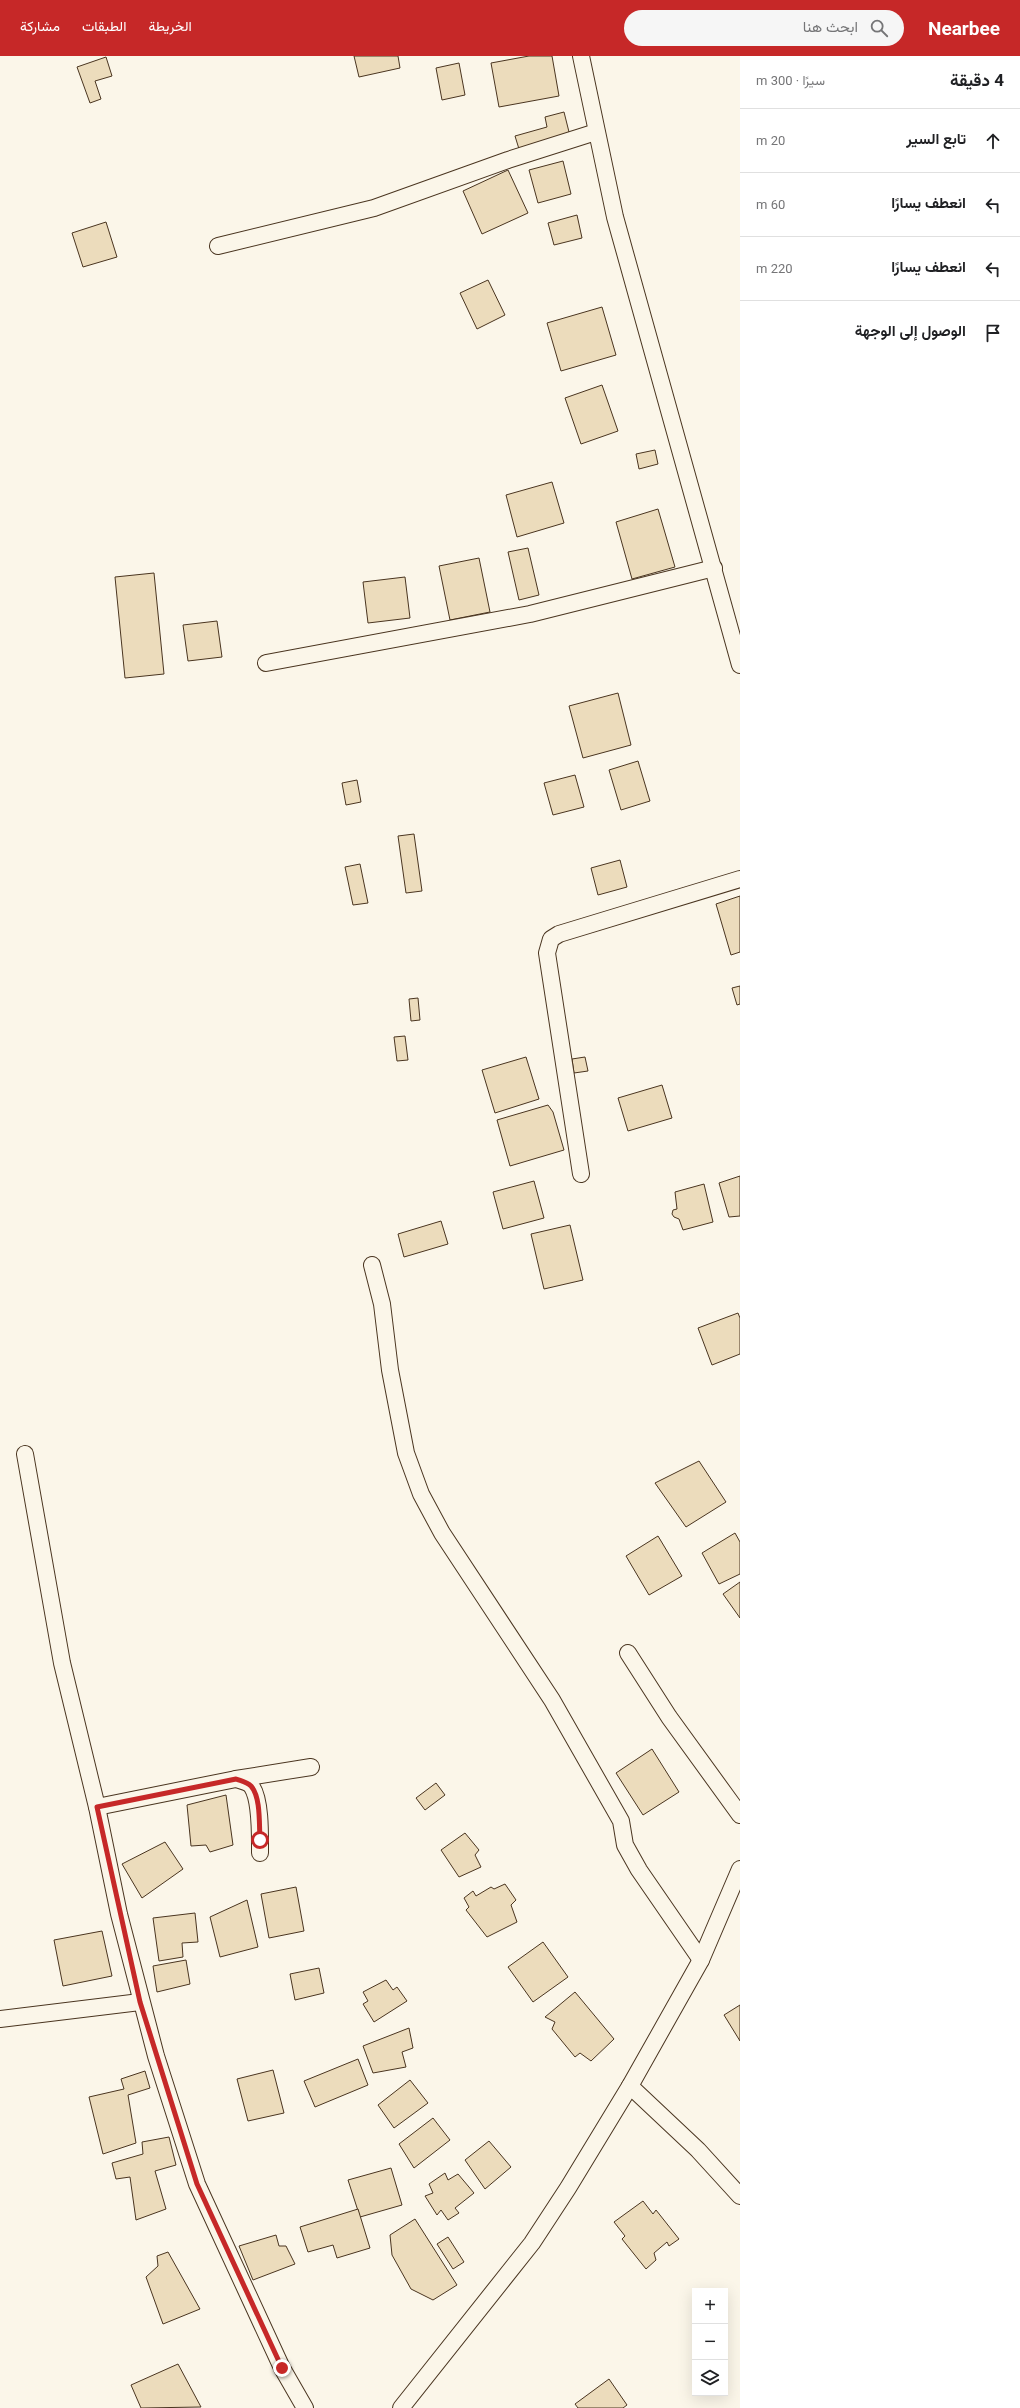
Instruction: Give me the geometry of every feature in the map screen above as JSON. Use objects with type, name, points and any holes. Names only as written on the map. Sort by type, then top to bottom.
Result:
[{"type":"street","points":[[580,56],[614,217],[714,568],[740,665]]},
{"type":"street","points":[[218,246],[374,208],[508,160],[596,132]]},
{"type":"street","points":[[266,663],[530,614],[714,568]]},
{"type":"street","points":[[581,1174],[547,953],[552,939],[559,934],[740,879]]},
{"type":"street","points":[[372,1266],[382,1304],[390,1370],[406,1453],[421,1494],[446,1539],[552,1700],[621,1821],[625,1845],[639,1870],[701,1960]]},
{"type":"street","points":[[24,1454],[62,1663],[97,1807],[140,2002],[197,2184],[282,2368],[305,2408]]},
{"type":"street","points":[[628,1653],[666,1712],[740,1815]]},
{"type":"street","points":[[97,1807],[236,1779],[311,1768]]},
{"type":"street","points":[[236,1779],[247,1782],[252,1787],[257,1804],[260,1853]]},
{"type":"street","points":[[400,2408],[532,2243],[630,2086],[701,1960],[740,1869]]},
{"type":"street","points":[[0,2019],[140,2002]]},
{"type":"street","points":[[630,2086],[698,2150],[740,2196]]},
{"type":"building","points":[[354,56],[398,56],[400,68],[359,77]]},
{"type":"building","points":[[529,56],[552,56],[559,96],[499,107],[491,63]]},
{"type":"building","points":[[106,57],[112,76],[95,81],[101,99],[90,103],[77,67]]},
{"type":"building","points":[[459,63],[465,95],[442,100],[436,68]]},
{"type":"building","points":[[564,112],[570,136],[519,149],[515,136],[547,127],[545,117]]},
{"type":"building","points":[[563,161],[571,194],[538,203],[529,170]]},
{"type":"building","points":[[508,170],[528,213],[482,234],[463,191]]},
{"type":"building","points":[[577,215],[582,238],[554,245],[548,223]]},
{"type":"building","points":[[106,222],[117,257],[83,267],[72,233]]},
{"type":"building","points":[[488,280],[505,315],[477,329],[460,293]]},
{"type":"building","points":[[602,307],[616,355],[561,371],[547,323]]},
{"type":"building","points":[[602,385],[618,431],[581,444],[565,398]]},
{"type":"building","points":[[655,450],[658,464],[639,469],[636,454]]},
{"type":"building","points":[[552,482],[564,523],[517,537],[506,495]]},
{"type":"building","points":[[658,509],[675,567],[632,579],[616,522]]},
{"type":"building","points":[[528,548],[539,595],[519,600],[508,552]]},
{"type":"building","points":[[479,558],[490,612],[450,620],[439,566]]},
{"type":"building","points":[[154,573],[164,674],[125,678],[115,577]]},
{"type":"building","points":[[405,577],[410,618],[368,623],[363,582]]},
{"type":"building","points":[[217,621],[222,657],[188,661],[183,625]]},
{"type":"building","points":[[618,693],[631,745],[583,758],[569,706]]},
{"type":"building","points":[[638,761],[650,801],[621,810],[609,770]]},
{"type":"building","points":[[575,775],[584,807],[553,815],[544,783]]},
{"type":"building","points":[[357,780],[361,802],[346,805],[342,783]]},
{"type":"building","points":[[414,834],[422,891],[406,893],[398,836]]},
{"type":"building","points":[[620,860],[627,887],[598,895],[591,868]]},
{"type":"building","points":[[360,864],[368,903],[353,905],[345,867]]},
{"type":"building","points":[[740,896],[740,952],[731,955],[716,904]]},
{"type":"building","points":[[740,986],[740,1004],[737,1005],[732,988]]},
{"type":"building","points":[[418,998],[420,1020],[411,1021],[409,999]]},
{"type":"building","points":[[405,1036],[408,1060],[397,1061],[394,1037]]},
{"type":"building","points":[[526,1057],[539,1099],[495,1113],[482,1070]]},
{"type":"building","points":[[585,1057],[588,1071],[574,1073],[572,1059]]},
{"type":"building","points":[[662,1085],[672,1118],[628,1131],[618,1098]]},
{"type":"building","points":[[548,1105],[553,1112],[564,1150],[510,1166],[497,1120]]},
{"type":"building","points":[[740,1176],[740,1216],[729,1217],[719,1183]]},
{"type":"building","points":[[534,1181],[544,1218],[503,1229],[493,1192]]},
{"type":"building","points":[[704,1184],[713,1222],[683,1230],[679,1219],[674,1217],[672,1214],[673,1210],[677,1209],[675,1192]]},
{"type":"building","points":[[441,1221],[448,1244],[404,1257],[398,1234]]},
{"type":"building","points":[[570,1225],[583,1280],[544,1289],[531,1234]]},
{"type":"building","points":[[738,1313],[740,1318],[740,1354],[712,1365],[698,1328]]},
{"type":"building","points":[[699,1461],[726,1502],[686,1527],[655,1483]]},
{"type":"building","points":[[735,1533],[740,1542],[740,1574],[719,1584],[702,1553]]},
{"type":"building","points":[[658,1536],[682,1576],[649,1595],[626,1556]]},
{"type":"building","points":[[740,1582],[740,1618],[723,1594]]},
{"type":"building","points":[[652,1749],[679,1792],[643,1815],[616,1773]]},
{"type":"building","points":[[436,1783],[445,1795],[425,1810],[416,1798]]},
{"type":"building","points":[[226,1795],[233,1845],[210,1852],[206,1845],[191,1846],[187,1805]]},
{"type":"building","points":[[465,1833],[479,1850],[475,1855],[481,1867],[459,1877],[441,1850]]},
{"type":"building","points":[[165,1842],[183,1869],[142,1898],[122,1864]]},
{"type":"building","points":[[505,1884],[516,1900],[511,1905],[517,1922],[487,1937],[466,1910],[469,1907],[464,1898],[473,1891],[476,1896],[491,1887],[494,1889]]},
{"type":"building","points":[[296,1887],[304,1931],[269,1938],[261,1894]]},
{"type":"building","points":[[247,1900],[258,1947],[220,1957],[210,1917]]},
{"type":"building","points":[[195,1913],[198,1942],[182,1943],[183,1957],[159,1961],[153,1918]]},
{"type":"building","points":[[102,1931],[112,1976],[63,1986],[54,1940]]},
{"type":"building","points":[[543,1942],[568,1977],[533,2002],[508,1967]]},
{"type":"building","points":[[186,1960],[190,1984],[157,1992],[153,1966]]},
{"type":"building","points":[[319,1968],[324,1993],[295,2000],[290,1974]]},
{"type":"building","points":[[386,1980],[393,1990],[397,1987],[407,2001],[374,2022],[363,2004],[368,2001],[363,1992]]},
{"type":"building","points":[[575,1992],[614,2039],[591,2061],[580,2053],[575,2057],[552,2029],[555,2022],[545,2017]]},
{"type":"building","points":[[740,2005],[740,2041],[724,2015]]},
{"type":"building","points":[[409,2028],[413,2048],[402,2052],[406,2067],[373,2073],[363,2046]]},
{"type":"building","points":[[358,2059],[368,2085],[315,2107],[304,2081]]},
{"type":"building","points":[[273,2070],[284,2113],[248,2121],[237,2079]]},
{"type":"building","points":[[145,2071],[150,2088],[128,2095],[136,2143],[103,2154],[89,2097],[124,2089],[121,2079]]},
{"type":"building","points":[[410,2080],[428,2103],[394,2128],[378,2105]]},
{"type":"building","points":[[433,2118],[450,2140],[414,2168],[399,2144]]},
{"type":"building","points":[[169,2137],[176,2165],[155,2171],[166,2209],[136,2220],[130,2177],[116,2179],[112,2163],[143,2154],[142,2142]]},
{"type":"building","points":[[489,2141],[511,2167],[485,2189],[465,2160]]},
{"type":"building","points":[[391,2168],[402,2205],[360,2217],[348,2180]]},
{"type":"building","points":[[445,2173],[448,2180],[458,2174],[474,2193],[455,2208],[459,2213],[448,2220],[441,2210],[437,2215],[425,2196],[433,2193],[429,2184]]},
{"type":"building","points":[[643,2201],[653,2214],[656,2210],[679,2239],[669,2246],[667,2242],[654,2253],[656,2260],[646,2269],[622,2239],[625,2236],[614,2222]]},
{"type":"building","points":[[358,2209],[370,2248],[337,2258],[333,2245],[308,2252],[300,2227]]},
{"type":"building","points":[[415,2219],[457,2285],[433,2300],[411,2289],[392,2255],[390,2235]]},
{"type":"building","points":[[276,2235],[279,2246],[286,2246],[295,2264],[253,2280],[239,2246]]},
{"type":"building","points":[[448,2237],[464,2262],[453,2269],[437,2244]]},
{"type":"building","points":[[168,2252],[200,2309],[163,2324],[146,2277],[158,2266],[157,2256]]},
{"type":"building","points":[[178,2364],[201,2407],[141,2408],[131,2385]]},
{"type":"building","points":[[609,2379],[627,2405],[623,2408],[578,2408],[575,2404]]},
{"type":"route","points":[[260,1840],[256,1800],[252,1787],[247,1782],[236,1779],[97,1807],[119,1914],[140,2002],[197,2184],[282,2368]]}]
